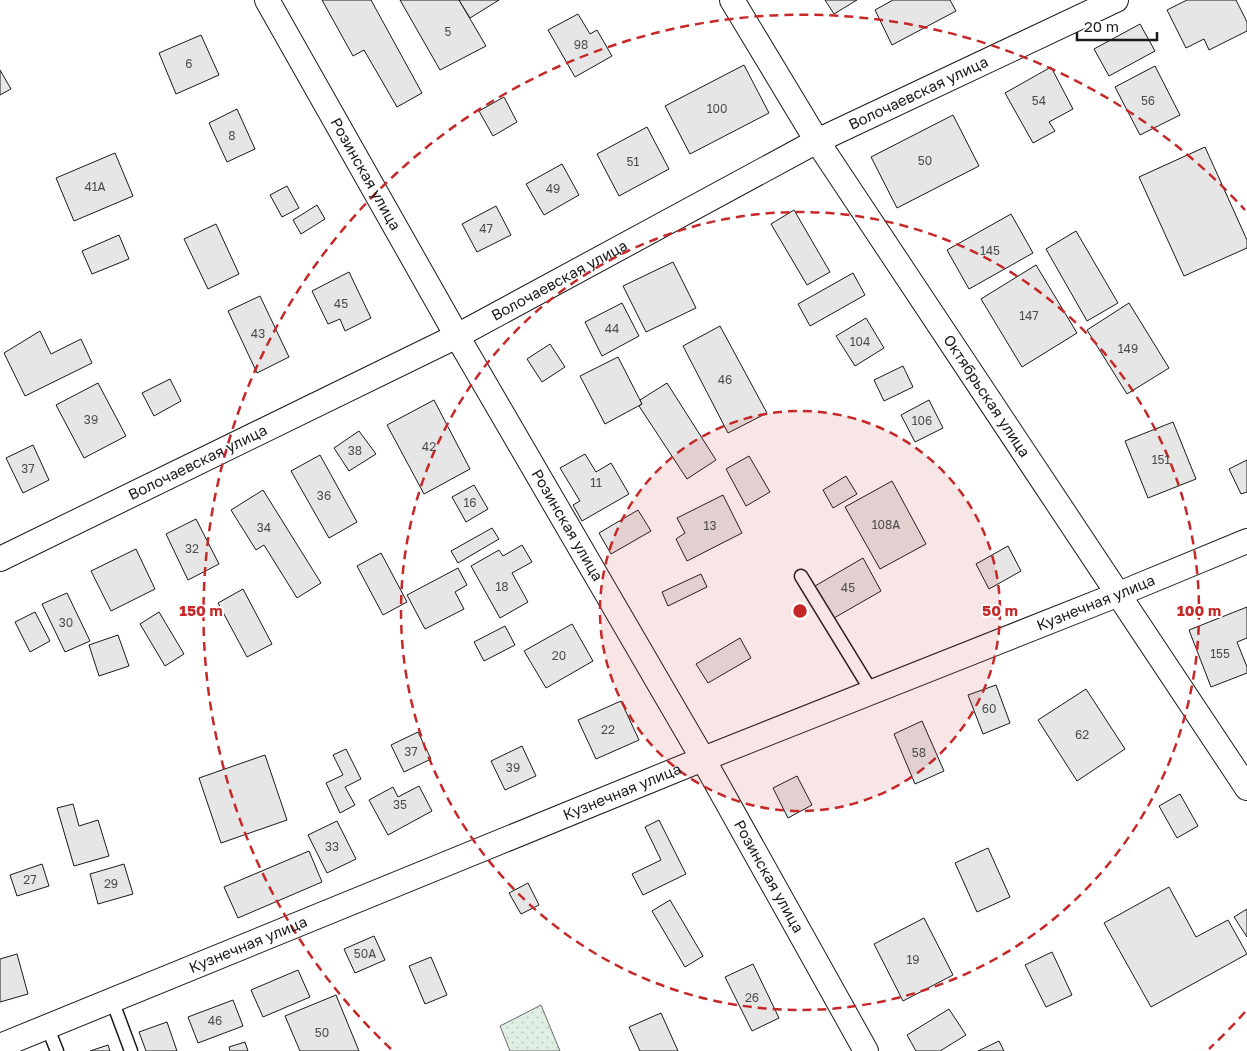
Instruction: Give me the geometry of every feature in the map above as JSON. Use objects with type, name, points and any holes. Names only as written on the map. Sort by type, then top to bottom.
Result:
[{"type":"street","name":"Розинская улица","points":[[267,0],[457,336],[703,759],[866,1051]]},
{"type":"street","name":"Октябрьская улица","points":[[732,0],[817,141],[1247,788]]},
{"type":"street","name":"Волочаевская улица","points":[[0,558],[457,336],[817,141],[1116,0]]},
{"type":"street","name":"Кузнечная улица","points":[[0,1046],[703,759],[1119,594],[1247,541]]},
{"type":"lane","points":[[801,576],[872,692]]},
{"type":"lane","points":[[112,1000],[131,1051]]},
{"type":"lane","points":[[48,1026],[57,1051]]},
{"type":"green space","points":[[541,1005],[560,1051],[510,1051],[500,1026]]},
{"type":"building","points":[[322,0],[371,0],[422,93],[397,107],[364,50],[353,56]]},
{"type":"building","points":[[400,0],[459,0],[486,46],[440,70]]},
{"type":"building","points":[[459,0],[499,0],[470,18]]},
{"type":"building","points":[[825,0],[857,0],[834,14]]},
{"type":"building","points":[[893,0],[950,0],[956,11],[892,45],[875,10]]},
{"type":"building","points":[[1187,0],[1236,0],[1247,22],[1247,31],[1209,50],[1204,39],[1186,48],[1167,10]]},
{"type":"building","points":[[578,14],[590,34],[597,30],[612,56],[575,77],[548,30]]},
{"type":"building","points":[[1140,24],[1155,51],[1109,76],[1094,49]]},
{"type":"building","points":[[201,35],[219,75],[176,94],[159,53]]},
{"type":"building","points":[[744,65],[769,113],[690,154],[665,106]]},
{"type":"building","points":[[1155,66],[1180,115],[1140,135],[1115,87]]},
{"type":"building","points":[[1051,67],[1073,109],[1049,122],[1055,131],[1033,143],[1005,93]]},
{"type":"building","points":[[0,70],[11,89],[0,95]]},
{"type":"building","points":[[504,97],[517,122],[493,136],[479,111]]},
{"type":"building","points":[[237,109],[255,149],[227,162],[209,123]]},
{"type":"building","points":[[953,115],[979,166],[897,208],[871,157]]},
{"type":"building","points":[[647,127],[669,169],[619,196],[597,154]]},
{"type":"building","points":[[1205,147],[1247,240],[1247,248],[1184,276],[1139,177]]},
{"type":"building","points":[[115,153],[133,196],[74,221],[56,178]]},
{"type":"building","points":[[562,164],[579,195],[544,215],[526,184]]},
{"type":"building","points":[[287,186],[299,208],[282,217],[270,195]]},
{"type":"building","points":[[317,205],[325,219],[301,234],[293,220]]},
{"type":"building","points":[[496,206],[511,235],[477,252],[462,224]]},
{"type":"building","points":[[794,210],[830,272],[807,285],[771,224]]},
{"type":"building","points":[[1011,214],[1033,253],[969,289],[947,250]]},
{"type":"building","points":[[216,224],[239,274],[208,289],[184,239]]},
{"type":"building","points":[[1076,231],[1118,303],[1087,321],[1046,249]]},
{"type":"building","points":[[119,235],[129,259],[92,274],[82,251]]},
{"type":"building","points":[[673,262],[696,308],[646,332],[623,286]]},
{"type":"building","points":[[1036,265],[1077,333],[1022,367],[981,299]]},
{"type":"building","points":[[349,272],[371,318],[345,331],[340,319],[328,324],[312,291]]},
{"type":"building","points":[[853,273],[865,295],[810,326],[798,304]]},
{"type":"building","points":[[260,296],[289,357],[257,373],[228,311]]},
{"type":"building","points":[[622,303],[639,336],[602,356],[585,322]]},
{"type":"building","points":[[1129,303],[1169,368],[1127,394],[1087,330]]},
{"type":"building","points":[[866,318],[884,348],[855,366],[836,336]]},
{"type":"building","points":[[720,326],[767,413],[728,433],[683,346]]},
{"type":"building","points":[[40,331],[51,354],[81,339],[92,363],[25,396],[4,353]]},
{"type":"building","points":[[550,344],[565,367],[542,382],[527,359]]},
{"type":"building","points":[[618,357],[642,404],[605,424],[580,376]]},
{"type":"building","points":[[903,366],[913,387],[884,401],[874,380]]},
{"type":"building","points":[[170,379],[181,401],[154,416],[142,393]]},
{"type":"building","points":[[98,383],[126,436],[84,458],[56,405]]},
{"type":"building","points":[[667,383],[716,460],[687,479],[639,406],[642,404],[640,400]]},
{"type":"building","points":[[434,400],[470,469],[424,494],[387,425]]},
{"type":"building","points":[[929,400],[943,428],[915,442],[901,415]]},
{"type":"building","points":[[1173,422],[1196,479],[1148,498],[1125,441]]},
{"type":"building","points":[[359,431],[376,454],[349,471],[334,448]]},
{"type":"building","points":[[33,445],[49,480],[23,493],[6,458]]},
{"type":"building","points":[[585,454],[596,472],[611,463],[629,494],[582,521],[573,505],[580,501],[560,468]]},
{"type":"building","points":[[320,455],[357,522],[329,538],[291,471]]},
{"type":"building","points":[[749,456],[770,492],[746,506],[726,469]]},
{"type":"building","points":[[1247,460],[1247,492],[1241,494],[1229,469]]},
{"type":"building","points":[[846,476],[857,494],[833,508],[823,490]]},
{"type":"building","points":[[892,481],[926,544],[880,569],[845,507]]},
{"type":"building","points":[[474,485],[488,509],[466,522],[452,497]]},
{"type":"building","points":[[263,490],[321,583],[297,598],[264,545],[256,550],[231,510]]},
{"type":"building","points":[[723,495],[742,533],[687,561],[676,539],[685,533],[677,518]]},
{"type":"building","points":[[638,510],[651,531],[611,554],[599,533]]},
{"type":"building","points":[[196,519],[219,564],[188,580],[166,534]]},
{"type":"building","points":[[492,528],[499,539],[458,563],[451,551]]},
{"type":"building","points":[[522,545],[532,562],[512,573],[528,602],[500,618],[471,566],[499,550],[503,556]]},
{"type":"building","points":[[1008,546],[1021,571],[989,589],[976,564]]},
{"type":"building","points":[[136,549],[155,589],[111,611],[91,571]]},
{"type":"building","points":[[381,553],[407,602],[383,615],[357,566]]},
{"type":"building","points":[[863,558],[881,591],[834,618],[815,586]]},
{"type":"building","points":[[458,568],[467,585],[455,592],[464,609],[425,629],[407,595]]},
{"type":"building","points":[[701,574],[707,587],[668,606],[662,592]]},
{"type":"building","points":[[243,589],[272,644],[247,657],[218,603]]},
{"type":"building","points":[[67,593],[90,641],[65,652],[42,604]]},
{"type":"building","points":[[1247,607],[1247,638],[1237,642],[1247,667],[1247,673],[1211,687],[1189,630]]},
{"type":"building","points":[[35,612],[50,641],[30,652],[15,622]]},
{"type":"building","points":[[159,612],[184,654],[165,666],[140,624]]},
{"type":"building","points":[[572,624],[593,661],[546,688],[524,651]]},
{"type":"building","points":[[505,626],[515,645],[484,661],[474,642]]},
{"type":"building","points":[[118,635],[129,666],[99,676],[89,645]]},
{"type":"building","points":[[740,638],[751,658],[708,683],[696,664]]},
{"type":"building","points":[[996,685],[1010,723],[983,734],[968,695]]},
{"type":"building","points":[[1086,689],[1125,749],[1077,781],[1038,720]]},
{"type":"building","points":[[621,701],[639,740],[596,759],[578,720]]},
{"type":"building","points":[[922,721],[944,771],[915,784],[894,734]]},
{"type":"building","points":[[418,732],[431,759],[404,772],[391,745]]},
{"type":"building","points":[[522,746],[536,776],[505,790],[491,761]]},
{"type":"building","points":[[346,749],[361,779],[345,787],[355,805],[340,813],[326,783],[343,775],[333,755]]},
{"type":"building","points":[[265,755],[287,820],[221,843],[199,778]]},
{"type":"building","points":[[797,776],[812,805],[788,818],[773,788]]},
{"type":"building","points":[[419,786],[432,811],[388,835],[369,800],[393,787],[398,797]]},
{"type":"building","points":[[1180,794],[1198,826],[1177,838],[1159,806]]},
{"type":"building","points":[[73,804],[79,826],[98,820],[109,856],[74,866],[57,808]]},
{"type":"building","points":[[659,820],[686,874],[643,895],[632,874],[661,860],[645,827]]},
{"type":"building","points":[[337,821],[356,859],[327,873],[308,835]]},
{"type":"building","points":[[988,848],[1010,897],[977,912],[955,863]]},
{"type":"building","points":[[309,851],[322,882],[238,918],[224,887]]},
{"type":"building","points":[[42,864],[49,886],[17,896],[10,875]]},
{"type":"building","points":[[124,864],[133,894],[98,904],[90,874]]},
{"type":"building","points":[[528,883],[539,905],[521,914],[509,893]]},
{"type":"building","points":[[1169,887],[1196,937],[1228,920],[1247,954],[1151,1007],[1104,923]]},
{"type":"building","points":[[670,900],[703,956],[685,967],[652,911]]},
{"type":"building","points":[[1247,909],[1247,937],[1234,917]]},
{"type":"building","points":[[924,918],[953,975],[903,1001],[874,944]]},
{"type":"building","points":[[374,936],[385,960],[355,973],[344,949]]},
{"type":"building","points":[[1052,952],[1072,995],[1046,1007],[1025,965]]},
{"type":"building","points":[[17,954],[28,994],[0,1002],[0,959]]},
{"type":"building","points":[[431,957],[447,995],[425,1004],[409,966]]},
{"type":"building","points":[[753,964],[779,1018],[752,1031],[725,977]]},
{"type":"building","points":[[298,970],[310,997],[263,1017],[251,990]]},
{"type":"building","points":[[336,995],[359,1051],[300,1051],[285,1016]]},
{"type":"building","points":[[233,1000],[243,1026],[198,1043],[188,1017]]},
{"type":"building","points":[[949,1009],[966,1035],[940,1051],[916,1051],[907,1035]]},
{"type":"building","points":[[661,1013],[678,1051],[640,1051],[629,1027]]},
{"type":"building","points":[[167,1022],[177,1051],[146,1051],[139,1032]]},
{"type":"building","points":[[999,1041],[1004,1051],[978,1051]]},
{"type":"building","points":[[245,1042],[248,1051],[230,1051],[229,1047]]},
{"type":"building","points":[[108,1045],[110,1051],[90,1051]]}]
